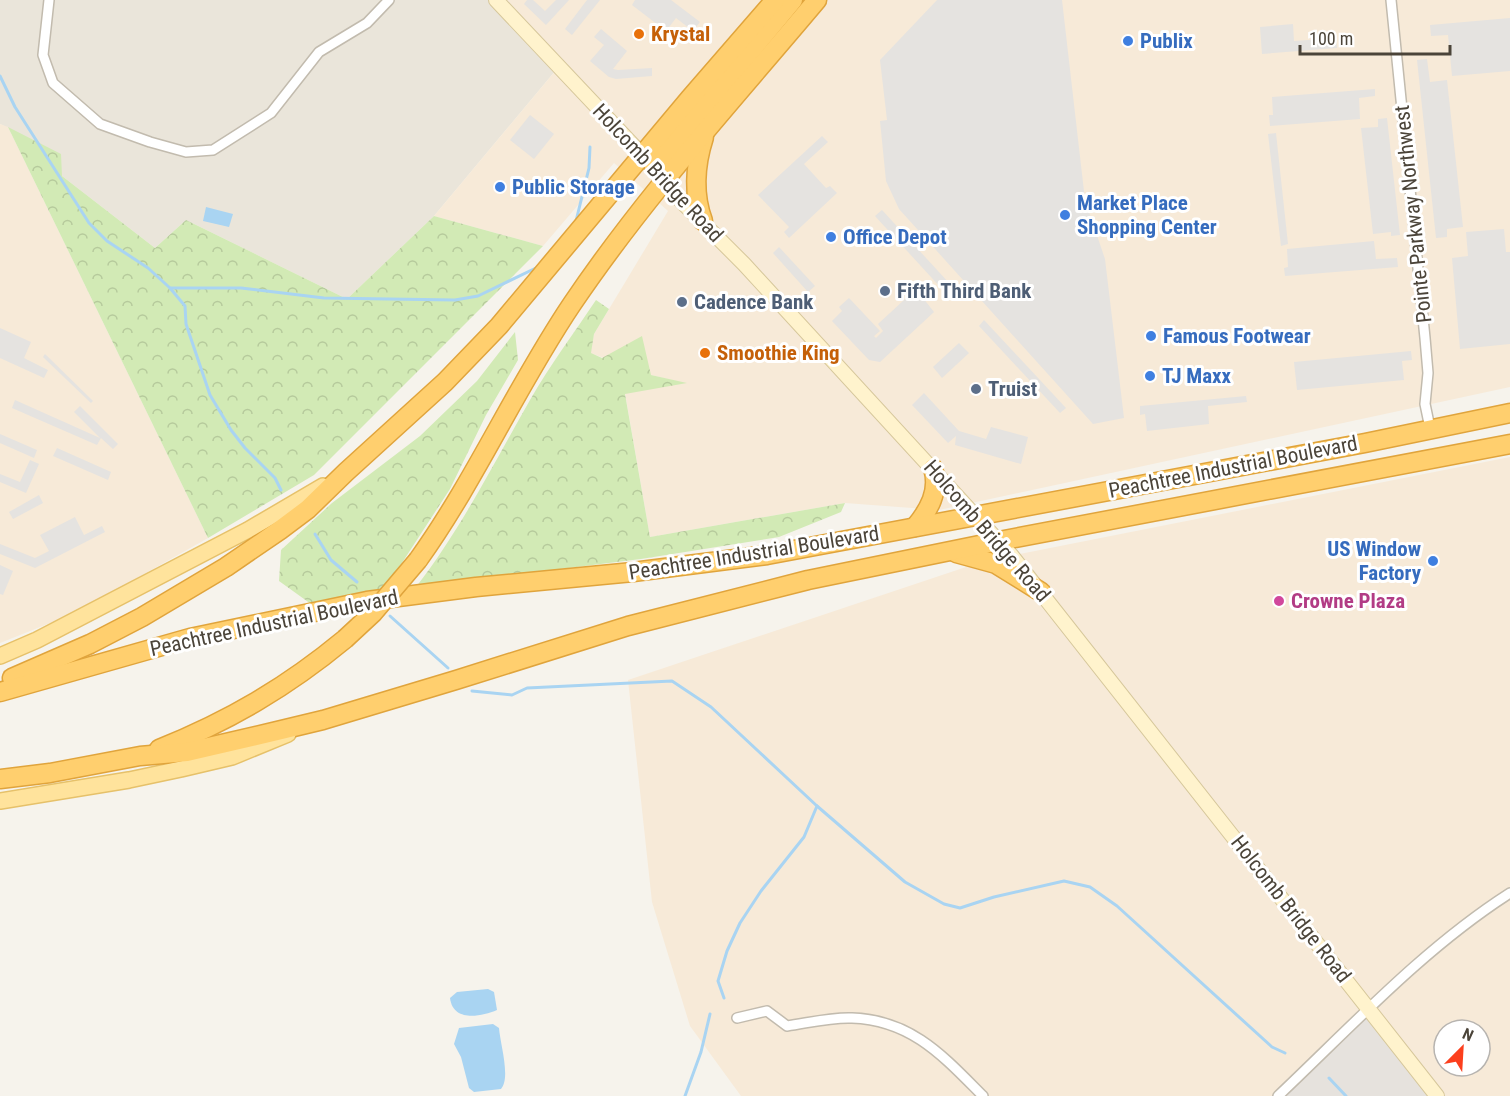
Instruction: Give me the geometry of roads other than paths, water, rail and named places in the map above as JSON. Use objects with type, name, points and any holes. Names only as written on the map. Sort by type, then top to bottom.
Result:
[{"type":"highway","points":[[0,779],[50,773],[140,756],[182,740],[238,713],[282,688],[311,668],[373,613],[418,560],[451,511],[553,333],[620,237],[654,168],[775,0]]},
{"type":"highway","points":[[0,684],[90,644],[142,617],[226,567],[308,509],[445,382],[654,168],[793,0]]},
{"type":"highway","points":[[654,168],[705,133],[817,0]]},
{"type":"highway","points":[[703,221],[696,177],[699,153],[705,133]]},
{"type":"highway","name":"Peachtree Industrial Boulevard","points":[[0,692],[189,638],[367,601],[767,555],[1358,444],[1510,413]]},
{"type":"highway","name":"Peachtree Industrial Boulevard","points":[[140,756],[187,752],[323,720],[628,626],[798,583],[999,541],[1510,444]]},
{"type":"highway","points":[[915,528],[926,514],[934,494],[933,468]]},
{"type":"highway","points":[[948,551],[996,564],[1041,592]]},
{"type":"main road","name":"Holcomb Bridge Road","points":[[496,0],[999,541],[1437,1096]]},
{"type":"main road","points":[[0,656],[37,640],[248,530],[304,499],[346,472]]},
{"type":"main road","points":[[0,801],[129,780],[232,758],[323,720]]},
{"type":"street","points":[[49,0],[43,55],[53,83],[100,124],[186,152],[213,150],[271,113],[319,52],[367,23],[389,0]]},
{"type":"street","name":"Pointe Parkway Northwest","points":[[1391,0],[1425,338],[1428,373],[1425,404],[1430,428]]},
{"type":"street","points":[[1278,1096],[1434,951],[1488,907],[1510,893]]},
{"type":"street","points":[[737,1018],[767,1011],[787,1026],[851,1018],[885,1023],[913,1034],[940,1053],[983,1096]]},
{"type":"water","points":[[206,207],[233,214],[229,227],[203,221]]},
{"type":"water","points":[[488,989],[494,992],[497,1010],[468,1016],[456,1011],[452,1006],[450,998],[457,992]]},
{"type":"water","points":[[493,1024],[499,1028],[505,1069],[504,1084],[501,1089],[474,1092],[469,1088],[461,1057],[454,1044],[459,1028]]},
{"type":"waterway","points":[[0,76],[15,107],[89,223],[107,241],[148,268],[170,288],[185,306],[186,324],[210,395],[231,430],[245,448],[275,478],[281,490]]},
{"type":"waterway","points":[[576,221],[589,168],[590,147]]},
{"type":"waterway","points":[[170,288],[241,288],[324,298],[455,300],[478,296],[538,267]]},
{"type":"waterway","points":[[315,534],[331,560],[357,582]]},
{"type":"waterway","points":[[390,616],[448,668]]},
{"type":"waterway","points":[[472,691],[512,695],[527,688],[672,681],[711,707],[817,806],[905,882],[944,904],[960,908],[994,897],[1064,881],[1090,887],[1117,906],[1272,1047],[1285,1053]]},
{"type":"waterway","points":[[724,998],[718,981],[727,951],[740,923],[761,891],[804,837],[817,806]]},
{"type":"waterway","points":[[685,1096],[701,1052],[710,1014]]},
{"type":"waterway","points":[[1329,1078],[1346,1096]]},
{"type":"place","name":"Krystal","points":[[639,34]]},
{"type":"place","name":"Publix","points":[[1128,41]]},
{"type":"place","name":"Public Storage","points":[[500,187]]},
{"type":"place","name":"Market Place Shopping Center","points":[[1065,215]]},
{"type":"place","name":"Office Depot","points":[[831,237]]},
{"type":"place","name":"Fifth Third Bank","points":[[885,291]]},
{"type":"place","name":"Cadence Bank","points":[[682,302]]},
{"type":"place","name":"Famous Footwear","points":[[1151,336]]},
{"type":"place","name":"Smoothie King","points":[[705,353]]},
{"type":"place","name":"TJ Maxx","points":[[1150,376]]},
{"type":"place","name":"Truist","points":[[976,389]]},
{"type":"place","name":"US Window Factory","points":[[1433,561]]},
{"type":"place","name":"Crowne Plaza","points":[[1279,601]]}]
